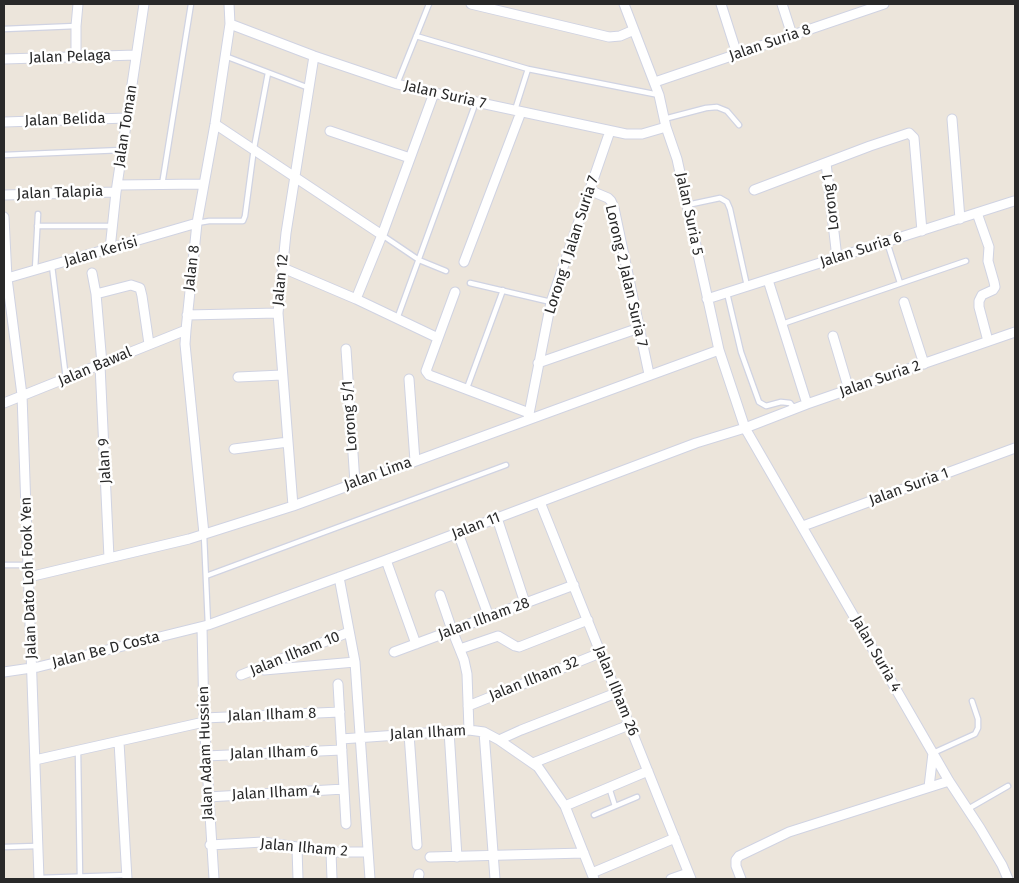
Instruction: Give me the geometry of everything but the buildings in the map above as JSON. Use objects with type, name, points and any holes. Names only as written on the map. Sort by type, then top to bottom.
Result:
[{"type":"street","points":[[76,57],[78,4]]},
{"type":"street","name":"Jalan Toman","points":[[110,249],[116,188],[144,4]]},
{"type":"street","name":"Jalan 8","points":[[204,534],[185,344],[197,224],[230,24],[229,4]]},
{"type":"street","points":[[471,4],[609,37],[620,36],[634,30]]},
{"type":"street","name":"Jalan Suria 5","points":[[624,4],[659,95],[665,123],[677,159],[719,350],[745,428]]},
{"type":"street","points":[[721,4],[737,54]]},
{"type":"street","points":[[782,4],[792,35]]},
{"type":"street","name":"Jalan Suria 8","points":[[655,82],[884,4]]},
{"type":"street","name":"Jalan Suria 7","points":[[230,24],[314,56],[397,84],[434,93],[626,134],[642,134],[665,123]]},
{"type":"street","name":"Jalan Pelaga","points":[[4,60],[136,55]]},
{"type":"street","name":"Jalan 12","points":[[292,506],[278,313],[295,176],[314,56]]},
{"type":"street","points":[[356,299],[382,235],[434,93]]},
{"type":"street","points":[[464,262],[518,111]]},
{"type":"street","name":"Jalan Belida","points":[[4,122],[127,118]]},
{"type":"street","points":[[952,119],[960,218]]},
{"type":"street","points":[[215,124],[254,148],[382,235]]},
{"type":"street","points":[[330,131],[410,158]]},
{"type":"street","name":"Lorong 1 Jalan Suria 7","points":[[528,416],[551,302],[610,131]]},
{"type":"street","points":[[826,163],[909,133],[914,138],[922,231]]},
{"type":"street","name":"Lorong 1","points":[[754,190],[826,163],[837,258]]},
{"type":"street","name":"Jalan Talapia","points":[[4,195],[204,184]]},
{"type":"street","name":"Lorong 2 Jalan Suria 7","points":[[590,190],[608,198],[614,208],[649,374]]},
{"type":"street","name":"Jalan Suria 6","points":[[708,299],[1014,201]]},
{"type":"street","points":[[977,213],[989,247],[988,262],[995,287],[993,290],[982,295],[979,301],[988,341]]},
{"type":"street","name":"Jalan Dato Loh Fook Yen","points":[[4,217],[5,279],[22,395],[30,578],[31,668],[39,878]]},
{"type":"street","name":"Jalan Kerisi","points":[[5,279],[197,224]]},
{"type":"street","points":[[283,268],[356,299],[438,338]]},
{"type":"street","name":"Jalan 9","points":[[92,273],[96,294],[101,365],[109,558]]},
{"type":"street","points":[[768,280],[807,404]]},
{"type":"street","points":[[96,294],[130,285],[140,288],[149,344]]},
{"type":"street","points":[[455,292],[426,371],[429,375],[467,388],[528,416]]},
{"type":"street","points":[[904,302],[924,364]]},
{"type":"street","points":[[187,315],[278,313]]},
{"type":"street","points":[[538,364],[639,328]]},
{"type":"street","name":"Jalan Bawal","points":[[4,403],[66,380],[186,330]]},
{"type":"street","name":"Jalan Suria 2","points":[[745,428],[807,404],[1015,332]]},
{"type":"street","points":[[833,336],[849,390]]},
{"type":"street","name":"Lorong 5/1","points":[[346,349],[355,483]]},
{"type":"street","name":"Jalan Lima","points":[[30,578],[204,534],[292,506],[528,416],[719,350]]},
{"type":"street","points":[[238,377],[282,375]]},
{"type":"street","points":[[409,379],[415,460]]},
{"type":"street","name":"Jalan 11","points":[[205,626],[696,443],[745,428]]},
{"type":"street","name":"Jalan Suria 4","points":[[745,428],[949,781],[1002,865],[1008,879]]},
{"type":"street","points":[[234,449],[288,442]]},
{"type":"street","name":"Jalan Suria 1","points":[[803,526],[1015,448]]},
{"type":"street","name":"Jalan Ilham 26","points":[[540,502],[690,876]]},
{"type":"street","points":[[497,518],[525,603]]},
{"type":"street","points":[[458,533],[489,617]]},
{"type":"street","points":[[386,560],[416,644]]},
{"type":"street","points":[[339,577],[356,662],[370,879]]},
{"type":"street","name":"Jalan Ilham 28","points":[[394,652],[574,585]]},
{"type":"street","points":[[440,595],[467,674],[469,730]]},
{"type":"street","points":[[460,650],[498,636],[519,647],[588,620]]},
{"type":"street","name":"Jalan Be D Costa","points":[[4,672],[31,668],[205,626]]},
{"type":"street","name":"Jalan Adam Hussien","points":[[205,626],[204,720],[210,846],[214,879]]},
{"type":"street","name":"Jalan Ilham 10","points":[[240,675],[349,632]]},
{"type":"street","name":"Jalan Ilham 32","points":[[468,706],[600,652]]},
{"type":"street","points":[[254,670],[356,662]]},
{"type":"street","points":[[338,684],[346,824]]},
{"type":"street","points":[[500,740],[616,693]]},
{"type":"street","name":"Jalan Ilham 8","points":[[34,760],[78,752],[204,720],[340,712]]},
{"type":"street","points":[[533,763],[630,725]]},
{"type":"street","name":"Jalan Ilham","points":[[341,739],[469,730],[484,732],[500,740],[538,766],[565,806],[593,876]]},
{"type":"street","points":[[449,731],[458,857]]},
{"type":"street","points":[[484,732],[495,879]]},
{"type":"street","points":[[410,734],[417,845]]},
{"type":"street","points":[[119,742],[127,877]]},
{"type":"street","name":"Jalan Ilham 6","points":[[206,756],[342,750]]},
{"type":"street","points":[[929,787],[933,753]]},
{"type":"street","points":[[565,806],[648,771]]},
{"type":"street","points":[[741,879],[736,866],[736,860],[739,856],[789,832],[949,781]]},
{"type":"street","name":"Jalan Ilham 4","points":[[208,797],[344,789]]},
{"type":"street","points":[[593,876],[675,838]]},
{"type":"street","name":"Jalan Ilham 2","points":[[210,846],[263,842],[331,852],[368,852]]},
{"type":"street","points":[[297,848],[298,879]]},
{"type":"street","points":[[331,852],[332,879]]},
{"type":"street","points":[[430,858],[584,853]]},
{"type":"street","points":[[671,879],[690,876]]},
{"type":"lane","points":[[162,185],[191,4]]},
{"type":"lane","points":[[397,84],[429,4]]},
{"type":"lane","points":[[4,29],[76,26]]},
{"type":"lane","points":[[416,36],[528,68],[659,95]]},
{"type":"lane","points":[[225,56],[309,88]]},
{"type":"lane","points":[[518,111],[528,68]]},
{"type":"lane","points":[[197,224],[209,221],[243,221],[268,73]]},
{"type":"lane","points":[[397,319],[476,102]]},
{"type":"lane","points":[[665,123],[706,108],[717,107],[727,111],[739,125]]},
{"type":"lane","points":[[4,155],[122,150]]},
{"type":"lane","points":[[687,205],[720,198],[726,202],[730,209],[747,286]]},
{"type":"lane","points":[[35,271],[38,214]]},
{"type":"lane","points":[[37,226],[112,226]]},
{"type":"lane","points":[[382,235],[419,260],[446,272]]},
{"type":"lane","points":[[887,242],[900,283]]},
{"type":"lane","points":[[782,324],[966,261]]},
{"type":"lane","points":[[52,266],[66,380]]},
{"type":"lane","points":[[470,282],[551,302]]},
{"type":"lane","points":[[467,388],[502,290]]},
{"type":"lane","points":[[727,293],[741,352],[759,402],[766,406],[782,402],[790,403],[795,409]]},
{"type":"lane","points":[[206,576],[506,465]]},
{"type":"lane","points":[[204,534],[206,576],[205,626]]},
{"type":"lane","points":[[4,565],[29,564]]},
{"type":"lane","points":[[933,753],[975,734],[978,728],[978,719],[972,701]]},
{"type":"lane","points":[[78,752],[80,878]]},
{"type":"lane","points":[[968,809],[1008,786]]},
{"type":"lane","points":[[609,787],[615,806]]},
{"type":"lane","points":[[594,815],[638,797]]},
{"type":"lane","points":[[4,847],[38,846]]},
{"type":"lane","points":[[39,878],[127,877]]}]
